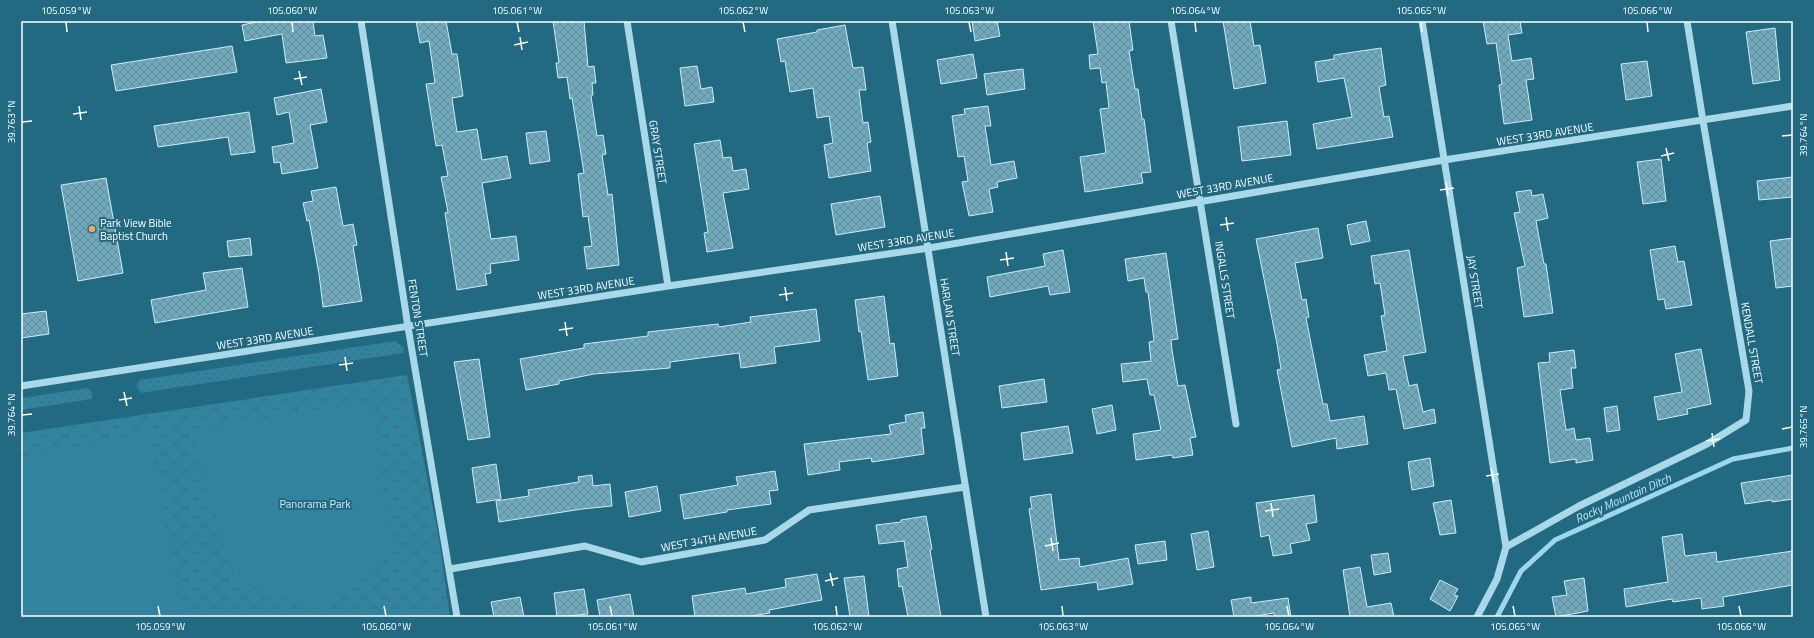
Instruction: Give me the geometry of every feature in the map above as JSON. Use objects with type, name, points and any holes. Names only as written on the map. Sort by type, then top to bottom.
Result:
[{"type":"street","name":"FENTON STREET","points":[[361,21],[408,327],[457,617]]},
{"type":"street","name":"GRAY STREET","points":[[627,21],[668,286]]},
{"type":"street","name":"HARLAN STREET","points":[[892,21],[986,617]]},
{"type":"street","name":"INGALLS STREET","points":[[1171,21],[1236,424]]},
{"type":"street","name":"JAY STREET","points":[[1422,21],[1506,547]]},
{"type":"street","name":"KENDALL STREET","points":[[1506,547],[1579,506],[1707,444],[1746,420],[1749,391],[1687,21]]},
{"type":"street","name":"WEST 33RD AVENUE","points":[[21,386],[668,286],[929,248],[1444,160],[1793,106]]},
{"type":"street","name":"WEST 34TH AVENUE","points":[[450,569],[585,546],[641,562],[765,540],[809,510],[965,487]]},
{"type":"street","points":[[1477,617],[1497,579],[1506,547]]},
{"type":"green space","points":[[395,341],[404,348],[403,353],[141,393],[136,386],[140,380]]},
{"type":"green space","name":"Panorama Park","points":[[407,375],[439,539],[450,617],[21,617],[21,433]]},
{"type":"green space","points":[[88,388],[92,393],[92,399],[21,410],[21,398]]},
{"type":"green space","points":[[373,401],[390,552],[325,612],[235,581],[192,431]]},
{"type":"green space","points":[[149,434],[182,615],[180,617],[21,617],[21,458]]},
{"type":"building","points":[[261,21],[313,21],[315,36],[323,35],[327,58],[286,63],[282,34],[245,41],[242,25]]},
{"type":"building","points":[[416,21],[446,21],[452,54],[457,54],[463,96],[452,98],[457,132],[477,129],[482,160],[507,156],[511,178],[482,183],[491,239],[516,236],[519,260],[490,264],[491,273],[485,274],[487,285],[457,290],[445,213],[448,212],[441,177],[448,176],[442,145],[436,146],[426,84],[435,83],[429,41],[420,43]]},
{"type":"building","points":[[553,21],[584,21],[588,67],[594,66],[596,83],[592,83],[593,95],[591,96],[597,136],[603,135],[606,154],[602,155],[608,195],[612,194],[619,265],[587,269],[584,247],[592,246],[588,216],[583,217],[578,174],[584,173],[572,98],[570,99],[567,77],[558,78],[556,63],[559,63]]},
{"type":"building","points":[[972,21],[997,21],[1000,36],[975,41]]},
{"type":"building","points":[[1093,21],[1129,21],[1133,50],[1129,51],[1135,89],[1138,89],[1142,119],[1144,119],[1151,172],[1141,173],[1143,183],[1085,192],[1080,157],[1106,153],[1100,109],[1109,108],[1106,82],[1102,83],[1100,68],[1090,69],[1089,55],[1098,54]]},
{"type":"building","points":[[1223,21],[1250,21],[1254,46],[1260,45],[1266,83],[1234,89]]},
{"type":"building","points":[[1483,21],[1520,21],[1522,33],[1508,35],[1512,61],[1531,58],[1534,79],[1526,80],[1532,120],[1504,124],[1499,85],[1502,84],[1496,43],[1487,44]]},
{"type":"building","points":[[845,25],[853,68],[863,67],[866,90],[859,90],[863,123],[868,122],[871,142],[867,143],[871,171],[829,178],[824,145],[833,143],[829,116],[817,118],[813,88],[790,92],[785,61],[781,62],[777,39],[817,32],[817,30]]},
{"type":"building","points":[[1775,28],[1780,80],[1753,84],[1746,32]]},
{"type":"building","points":[[232,46],[237,72],[116,91],[111,65]]},
{"type":"building","points":[[1381,48],[1386,85],[1379,87],[1384,117],[1389,116],[1393,137],[1317,149],[1313,124],[1352,117],[1344,78],[1318,82],[1315,62],[1334,59],[1334,55]]},
{"type":"building","points":[[973,54],[977,78],[941,84],[937,60]]},
{"type":"building","points":[[1647,61],[1652,96],[1626,100],[1621,64]]},
{"type":"building","points":[[697,66],[701,89],[712,87],[714,102],[685,106],[680,68]]},
{"type":"building","points":[[1023,69],[1025,89],[987,95],[984,74]]},
{"type":"building","points":[[321,89],[327,122],[310,125],[318,168],[282,174],[280,162],[274,163],[272,147],[294,143],[289,112],[277,115],[274,98]]},
{"type":"building","points":[[988,106],[991,126],[985,126],[991,165],[1014,161],[1017,178],[997,182],[998,187],[989,189],[993,212],[969,216],[962,182],[968,181],[964,156],[958,157],[952,116],[965,114],[964,109]]},
{"type":"building","points":[[249,112],[255,152],[231,155],[228,137],[158,147],[154,126]]},
{"type":"building","points":[[1287,121],[1291,155],[1242,161],[1238,127]]},
{"type":"building","points":[[546,131],[550,161],[530,164],[526,133]]},
{"type":"building","points":[[720,140],[723,158],[731,157],[733,171],[746,169],[749,189],[723,193],[733,248],[707,252],[704,233],[708,232],[694,144]]},
{"type":"building","points":[[1661,159],[1666,201],[1643,204],[1637,162]]},
{"type":"building","points":[[1793,177],[1793,197],[1759,200],[1757,181]]},
{"type":"building","name":"Park View Bible Baptist Church","points":[[106,178],[123,273],[78,281],[61,185]]},
{"type":"building","points":[[336,187],[343,226],[353,224],[357,245],[353,246],[362,301],[323,307],[319,274],[309,220],[307,221],[303,203],[313,201],[311,191]]},
{"type":"building","points":[[1531,190],[1532,196],[1543,194],[1548,218],[1536,221],[1544,264],[1546,264],[1553,313],[1524,317],[1517,268],[1525,266],[1514,213],[1520,212],[1516,192]]},
{"type":"building","points":[[880,196],[885,227],[836,235],[831,204]]},
{"type":"building","points":[[1366,221],[1370,241],[1351,245],[1347,225]]},
{"type":"building","points":[[1318,228],[1323,258],[1295,263],[1302,300],[1306,299],[1309,317],[1306,318],[1323,404],[1327,404],[1330,421],[1364,416],[1368,444],[1337,449],[1336,438],[1292,447],[1277,370],[1281,369],[1277,344],[1256,239]]},
{"type":"building","points":[[250,238],[252,255],[229,257],[227,241]]},
{"type":"building","points":[[1793,238],[1793,286],[1776,288],[1770,241]]},
{"type":"building","points":[[1675,246],[1678,262],[1684,261],[1692,305],[1666,309],[1664,299],[1658,300],[1650,250]]},
{"type":"building","points":[[1063,250],[1070,292],[1050,295],[1048,286],[990,297],[987,277],[1045,266],[1043,254]]},
{"type":"building","points":[[1409,250],[1426,352],[1403,356],[1409,386],[1417,384],[1423,412],[1434,409],[1436,423],[1404,429],[1396,389],[1389,390],[1386,373],[1368,376],[1364,355],[1387,351],[1381,316],[1385,315],[1380,283],[1375,284],[1371,256]]},
{"type":"building","points":[[1166,253],[1178,339],[1171,340],[1172,350],[1178,386],[1185,385],[1196,437],[1190,438],[1193,455],[1173,458],[1172,455],[1136,460],[1133,434],[1161,430],[1154,395],[1150,395],[1147,379],[1123,382],[1121,364],[1151,361],[1149,342],[1154,341],[1148,292],[1146,292],[1144,278],[1128,281],[1125,259]]},
{"type":"building","points":[[242,268],[248,307],[155,323],[151,300],[206,290],[203,273]]},
{"type":"building","points":[[884,296],[890,344],[894,343],[898,376],[868,380],[855,300]]},
{"type":"building","points":[[816,309],[820,341],[774,347],[776,363],[741,368],[739,353],[670,362],[670,368],[594,374],[559,381],[559,384],[526,390],[520,359],[584,348],[584,344],[648,336],[648,332],[718,324],[719,327],[751,322],[750,317]]},
{"type":"building","points":[[46,311],[49,334],[21,338],[21,314]]},
{"type":"building","points":[[1701,349],[1711,404],[1687,409],[1688,414],[1658,420],[1654,397],[1682,392],[1675,354]]},
{"type":"building","points":[[1574,350],[1576,368],[1571,368],[1573,388],[1560,390],[1566,430],[1574,428],[1576,440],[1590,438],[1593,460],[1576,463],[1576,459],[1550,463],[1538,363],[1550,362],[1549,353]]},
{"type":"building","points":[[479,359],[490,437],[468,440],[454,362]]},
{"type":"building","points":[[1044,379],[1047,402],[1002,408],[999,386]]},
{"type":"building","points":[[1112,405],[1116,430],[1097,434],[1092,409]]},
{"type":"building","points":[[1617,406],[1620,430],[1607,432],[1604,408]]},
{"type":"building","points":[[923,412],[925,428],[921,428],[924,454],[872,462],[871,458],[839,462],[840,470],[808,475],[804,444],[891,434],[889,425],[906,422],[905,415]]},
{"type":"building","points":[[1068,426],[1073,453],[1024,460],[1021,433]]},
{"type":"building","points":[[1430,458],[1434,486],[1412,490],[1408,462]]},
{"type":"building","points":[[496,464],[501,499],[477,503],[472,468]]},
{"type":"building","points":[[775,471],[778,490],[769,491],[771,504],[727,510],[727,512],[684,519],[680,495],[738,485],[736,477]]},
{"type":"building","points":[[592,475],[593,486],[610,484],[612,506],[582,509],[499,522],[496,501],[529,496],[528,490],[579,482],[578,477]]},
{"type":"building","points":[[1793,475],[1793,499],[1745,504],[1741,483]]},
{"type":"building","points":[[657,486],[661,511],[629,517],[625,492]]},
{"type":"building","points":[[1051,494],[1059,560],[1079,558],[1080,567],[1128,558],[1133,584],[1098,590],[1097,582],[1041,590],[1029,509],[1032,508],[1030,497]]},
{"type":"building","points":[[1314,495],[1317,522],[1306,524],[1310,540],[1290,544],[1292,553],[1273,556],[1269,535],[1261,537],[1256,503]]},
{"type":"building","points":[[1451,500],[1456,533],[1440,535],[1433,503]]},
{"type":"building","points":[[926,516],[941,617],[908,617],[902,586],[899,587],[897,569],[908,567],[904,541],[879,544],[876,525],[901,522],[901,520]]},
{"type":"building","points":[[1208,531],[1214,567],[1197,570],[1191,534]]},
{"type":"building","points":[[1682,534],[1685,556],[1716,552],[1717,562],[1793,551],[1793,585],[1723,597],[1724,606],[1702,609],[1701,598],[1673,602],[1672,599],[1626,607],[1624,589],[1668,582],[1662,537]]},
{"type":"building","points":[[1165,541],[1167,560],[1138,564],[1135,545]]},
{"type":"building","points":[[1388,553],[1391,572],[1374,575],[1371,555]]},
{"type":"building","points":[[1360,567],[1367,607],[1391,603],[1394,617],[1350,617],[1343,570]]},
{"type":"building","points":[[817,574],[822,600],[769,610],[770,613],[745,617],[695,617],[692,596],[745,588],[746,594],[786,587],[785,579]]},
{"type":"building","points":[[864,576],[869,617],[850,617],[844,578]]},
{"type":"building","points":[[1584,578],[1588,611],[1556,617],[1552,597],[1567,595],[1564,581]]},
{"type":"building","points":[[1440,580],[1458,589],[1454,595],[1458,596],[1450,611],[1430,599]]},
{"type":"building","points":[[584,589],[588,614],[557,617],[554,593]]},
{"type":"building","points":[[630,594],[634,617],[600,617],[597,600]]},
{"type":"building","points":[[520,597],[524,617],[494,617],[491,602]]},
{"type":"building","points":[[1251,597],[1251,603],[1288,598],[1291,617],[1275,617],[1274,613],[1250,617],[1234,617],[1231,600]]},
{"type":"waterway","name":"Rocky Mountain Ditch","points":[[1497,617],[1521,571],[1555,540],[1733,459],[1793,448]]},
{"type":"place","name":"Park View Bible Baptist Church","points":[[92,229]]}]
